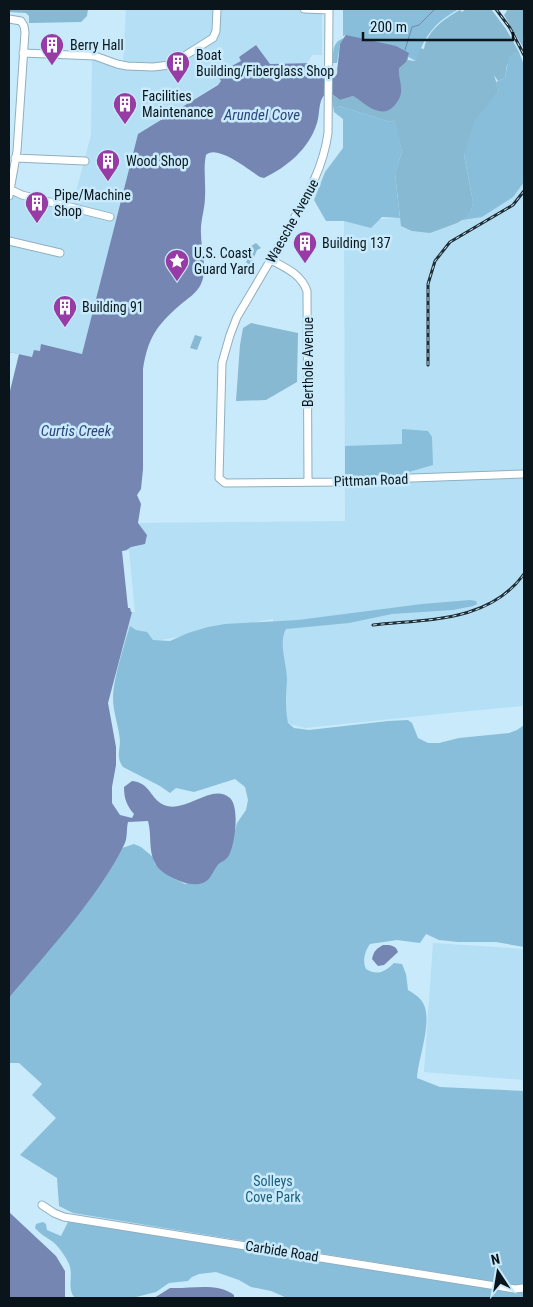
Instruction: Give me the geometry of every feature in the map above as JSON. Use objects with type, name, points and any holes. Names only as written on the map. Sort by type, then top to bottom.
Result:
[{"type":"street","points":[[23,53],[95,56],[123,65],[153,68],[164,67],[213,38],[216,31],[217,9]]},
{"type":"street","name":"Waesche Avenue","points":[[219,478],[221,382],[225,349],[237,317],[313,186],[324,159],[328,133],[329,9],[304,9]]},
{"type":"street","points":[[9,19],[18,20],[24,26],[15,158],[9,192],[110,217]]},
{"type":"street","points":[[15,158],[85,161]]},
{"type":"street","points":[[9,241],[60,253]]},
{"type":"street","name":"Berthole Avenue","points":[[271,260],[297,274],[307,290],[308,482]]},
{"type":"street","name":"Pittman Road","points":[[219,478],[225,483],[308,482],[524,474]]},
{"type":"street","name":"Carbide Road","points":[[42,1205],[64,1217],[506,1287],[524,1288]]},
{"type":"shaded area","points":[[9,9],[88,9],[87,16],[81,22],[29,23],[29,16],[26,13],[9,12]]},
{"type":"shaded area","points":[[126,9],[322,10],[322,55],[312,55],[307,63],[270,64],[256,45],[239,57],[241,61],[217,75],[221,81],[218,84],[138,134],[82,354],[42,344],[40,351],[32,357],[9,352],[9,189],[72,207],[91,135],[92,56],[123,65]]},
{"type":"shaded area","points":[[466,9],[491,9],[506,29],[519,52],[516,52],[507,65],[505,78],[498,81],[494,75],[499,91],[488,105],[464,155],[473,202],[471,211],[467,217],[457,223],[430,233],[412,231],[401,226],[395,173],[402,152],[394,120],[390,122],[339,106],[333,106],[331,94],[340,100],[353,96],[377,111],[337,70],[341,41],[346,35],[408,57],[408,60],[415,61],[420,48],[424,49],[433,31],[454,13],[460,10],[462,12]]},
{"type":"shaded area","points":[[505,9],[524,9],[524,49],[504,15],[507,11]]},
{"type":"shaded area","points":[[524,178],[524,706],[305,728],[289,724],[280,708],[273,619],[124,647],[125,551],[138,523],[345,521],[344,221],[400,218]]},
{"type":"shaded area","points":[[256,243],[261,248],[257,250],[251,264],[248,264],[247,260],[235,254],[236,250],[243,251]]},
{"type":"shaded area","points":[[251,323],[298,333],[297,382],[266,400],[236,401],[243,328]]},
{"type":"shaded area","points":[[195,335],[202,337],[197,350],[190,348]]},
{"type":"shaded area","points":[[433,943],[524,949],[524,1080],[424,1072]]},
{"type":"green space","points":[[343,9],[459,9],[443,19],[432,30],[423,44],[416,61],[408,57],[408,53],[346,35],[343,36]]},
{"type":"green space","points":[[344,38],[340,44],[337,63],[333,63],[335,45]]},
{"type":"green space","points":[[519,52],[524,65],[524,182],[513,197],[482,217],[462,220],[471,211],[473,202],[464,155],[474,121],[499,91],[496,82],[505,78],[509,56]]},
{"type":"green space","points":[[333,106],[339,106],[390,122],[395,119],[402,152],[395,173],[400,218],[382,217],[371,228],[344,221],[326,221],[314,200],[325,172],[343,148],[343,119],[334,112]]},
{"type":"green space","points":[[402,429],[428,431],[432,437],[433,465],[402,474],[345,476],[345,446],[402,444]]},
{"type":"green space","name":"Solleys Cove Park","points":[[476,601],[477,604],[453,610],[392,614],[349,623],[286,629],[283,647],[287,674],[286,712],[288,723],[294,728],[309,730],[408,720],[412,723],[418,738],[428,743],[509,733],[524,725],[524,947],[496,942],[439,940],[426,934],[420,943],[397,940],[370,944],[364,959],[366,969],[377,973],[384,971],[394,963],[402,964],[406,974],[408,990],[420,999],[425,1007],[425,1037],[417,1078],[440,1087],[524,1091],[524,1284],[514,1285],[73,1213],[59,1206],[57,1178],[20,1155],[56,1118],[32,1095],[42,1084],[19,1063],[9,1063],[9,998],[87,903],[122,848],[134,844],[141,847],[153,857],[155,864],[169,876],[185,884],[211,875],[218,865],[228,857],[237,823],[246,810],[248,800],[245,787],[235,779],[194,792],[176,788],[170,793],[123,767],[119,757],[120,741],[114,709],[113,691],[130,626],[136,630],[147,632],[153,640],[170,641],[188,633],[225,624],[298,620],[422,604]]},
{"type":"green space","points":[[43,1222],[46,1224],[47,1230],[61,1236],[68,1222],[81,1223],[524,1293],[524,1298],[287,1298],[271,1291],[251,1287],[239,1280],[216,1272],[199,1274],[188,1281],[169,1283],[156,1292],[132,1298],[75,1298],[70,1286],[71,1273],[66,1258],[55,1244],[35,1228],[36,1224]]},
{"type":"water","name":"Curtis Creek","points":[[346,35],[396,46],[409,53],[406,62],[399,68],[401,95],[397,102],[389,110],[379,111],[353,96],[340,100],[333,95],[325,94],[320,104],[317,123],[309,141],[289,163],[264,178],[225,155],[211,152],[206,155],[205,202],[201,229],[203,278],[192,296],[172,313],[154,333],[143,369],[143,469],[141,489],[137,495],[141,504],[138,523],[147,535],[145,544],[131,547],[125,551],[132,612],[108,703],[116,747],[112,803],[120,815],[132,818],[134,814],[126,802],[124,787],[132,781],[138,782],[147,788],[159,802],[172,807],[190,803],[207,796],[223,794],[230,798],[235,810],[236,818],[231,852],[219,864],[207,881],[197,884],[186,883],[166,874],[156,866],[152,853],[148,821],[128,822],[125,842],[100,885],[71,924],[9,998],[9,352],[32,357],[34,350],[40,351],[41,344],[82,354],[138,134],[218,85],[221,81],[217,74],[241,61],[239,57],[256,45],[270,64],[313,63],[325,78],[334,78],[337,74],[340,44]]},
{"type":"water","points":[[383,945],[390,945],[398,952],[384,965],[378,966],[372,959],[376,950]]},
{"type":"water","points":[[9,1212],[56,1256],[65,1271],[65,1298],[9,1298]]},
{"type":"water","points":[[212,1287],[227,1291],[234,1295],[234,1298],[154,1298],[170,1288]]},
{"type":"pier","points":[[9,352],[19,354],[9,395]]},
{"type":"pier","points":[[129,550],[135,612],[131,612],[130,608],[128,608],[122,551]]},
{"type":"waterway","points":[[405,50],[412,27],[419,25],[435,9]]},
{"type":"railway","points":[[496,9],[510,28],[524,55]]},
{"type":"railway","points":[[428,365],[428,284],[435,261],[450,242],[513,205],[524,191]]},
{"type":"railway","points":[[373,625],[435,619],[475,610],[493,602],[510,590],[524,574]]},
{"type":"place","name":"Berry Hall","points":[[52,66]]},
{"type":"place","name":"Boat Building/Fiberglass Shop","points":[[178,84]]},
{"type":"place","name":"Facilities Maintenance","points":[[125,125]]},
{"type":"place","name":"Wood Shop","points":[[108,182]]},
{"type":"place","name":"Pipe/Machine Shop","points":[[37,224]]},
{"type":"place","name":"Building 137","points":[[305,264]]},
{"type":"place","name":"U.S. Coast Guard Yard","points":[[177,282]]},
{"type":"place","name":"Building 91","points":[[65,328]]},
{"type":"water label","name":"Arundel Cove","points":[[262,115]]}]
